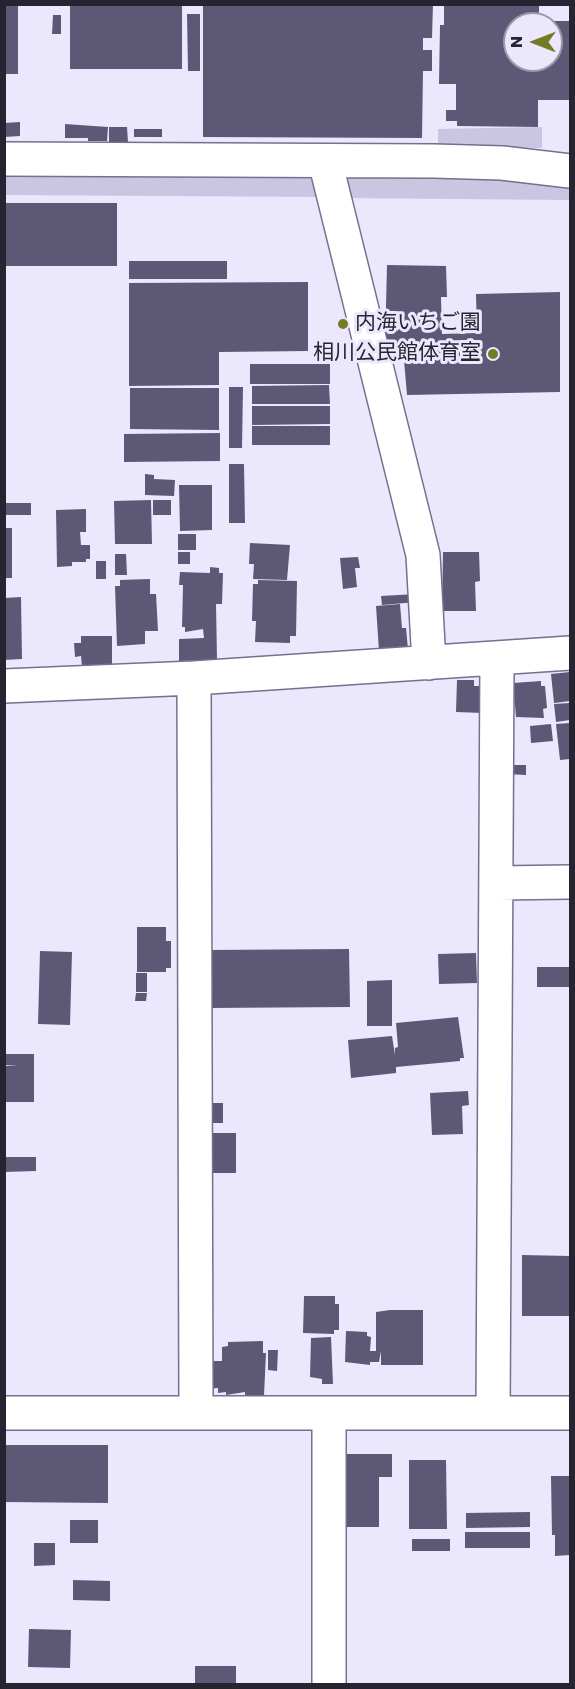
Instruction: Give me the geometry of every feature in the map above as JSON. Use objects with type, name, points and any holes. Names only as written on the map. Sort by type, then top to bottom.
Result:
[{"type":"street","points":[[4,159],[502,163],[570,171]]},
{"type":"street","points":[[325,161],[423,555],[429,663]]},
{"type":"street","points":[[4,686],[194,678],[497,660],[570,653]]},
{"type":"street","points":[[493,1413],[497,660]]},
{"type":"street","points":[[194,678],[196,1413]]},
{"type":"street","points":[[497,883],[570,882]]},
{"type":"street","points":[[4,1413],[196,1413],[329,1421],[493,1413],[570,1413]]},
{"type":"street","points":[[329,1421],[329,1684]]},
{"type":"shaded area","points":[[542,127],[542,148],[438,147],[438,129]]},
{"type":"shaded area","points":[[344,170],[570,182],[570,200],[342,198]]},
{"type":"shaded area","points":[[5,172],[322,173],[326,197],[5,195]]},
{"type":"building","points":[[4,4],[18,4],[18,74],[4,74]]},
{"type":"building","points":[[70,4],[182,4],[182,69],[70,69]]},
{"type":"building","points":[[203,4],[433,4],[432,38],[423,38],[423,50],[432,50],[432,71],[423,71],[422,138],[203,137]]},
{"type":"building","points":[[444,4],[539,4],[539,12],[503,12],[503,72],[563,72],[563,21],[570,21],[570,100],[538,100],[538,127],[457,126],[457,121],[446,121],[446,110],[456,110],[456,84],[439,84],[440,25],[444,25]]},
{"type":"building","points":[[187,14],[200,14],[200,71],[188,71]]},
{"type":"building","points":[[53,15],[61,15],[61,34],[52,34]]},
{"type":"building","points":[[20,122],[20,136],[4,137],[4,123]]},
{"type":"building","points":[[65,124],[108,127],[107,141],[65,138]]},
{"type":"building","points":[[109,127],[127,127],[128,142],[109,142]]},
{"type":"building","points":[[134,129],[162,129],[162,137],[134,137]]},
{"type":"building","points":[[4,203],[117,203],[117,266],[4,266]]},
{"type":"building","points":[[129,261],[227,261],[227,279],[129,279]]},
{"type":"building","points":[[387,265],[446,266],[447,297],[441,297],[442,334],[477,333],[476,294],[560,292],[560,392],[407,395],[403,349],[385,348]]},
{"type":"building","points":[[308,282],[308,351],[219,352],[219,385],[129,386],[129,283]]},
{"type":"building","points":[[250,364],[330,364],[330,384],[250,384]]},
{"type":"building","points":[[329,385],[330,404],[252,404],[252,386]]},
{"type":"building","points":[[229,387],[243,387],[242,448],[229,448]]},
{"type":"building","points":[[130,388],[219,388],[219,430],[130,429]]},
{"type":"building","points":[[252,406],[330,406],[330,424],[252,425]]},
{"type":"building","points":[[252,426],[330,426],[330,445],[252,445]]},
{"type":"building","points":[[220,433],[220,461],[124,462],[124,434]]},
{"type":"building","points":[[229,464],[244,464],[245,523],[229,523]]},
{"type":"building","points":[[145,474],[154,475],[154,479],[175,480],[174,496],[145,495]]},
{"type":"building","points":[[179,485],[212,485],[212,530],[180,531]]},
{"type":"building","points":[[151,500],[152,544],[115,544],[114,501]]},
{"type":"building","points":[[153,500],[171,500],[171,515],[153,515]]},
{"type":"building","points":[[4,503],[31,503],[31,515],[4,515]]},
{"type":"building","points":[[86,509],[86,532],[80,532],[81,545],[90,545],[90,559],[86,559],[86,562],[72,562],[72,566],[57,567],[56,510]]},
{"type":"building","points":[[4,528],[12,528],[12,578],[4,578]]},
{"type":"building","points":[[178,534],[196,534],[196,550],[178,550]]},
{"type":"building","points":[[250,543],[290,545],[287,580],[253,579],[254,564],[249,564]]},
{"type":"building","points":[[178,552],[190,552],[190,564],[178,564]]},
{"type":"building","points":[[443,552],[479,552],[480,581],[475,582],[476,611],[442,611]]},
{"type":"building","points":[[115,554],[126,554],[127,575],[115,575]]},
{"type":"building","points":[[358,557],[360,568],[355,568],[357,587],[343,589],[340,558]]},
{"type":"building","points":[[96,561],[106,561],[106,579],[96,579]]},
{"type":"building","points":[[210,567],[219,568],[219,573],[223,573],[222,604],[216,604],[217,660],[179,661],[179,639],[204,638],[203,629],[185,632],[185,627],[182,627],[183,585],[179,585],[180,572],[210,573]]},
{"type":"building","points":[[150,579],[150,594],[156,594],[158,631],[145,631],[145,644],[117,646],[115,586],[120,586],[120,580]]},
{"type":"building","points":[[258,580],[297,581],[296,636],[290,636],[290,643],[255,642],[256,621],[252,621],[253,584],[258,584]]},
{"type":"building","points":[[416,594],[417,602],[382,605],[381,596]]},
{"type":"building","points":[[21,597],[22,659],[4,660],[4,598]]},
{"type":"building","points":[[400,604],[402,628],[406,628],[408,649],[379,651],[376,606]]},
{"type":"building","points":[[81,636],[112,636],[112,667],[82,667],[81,656],[75,657],[74,643],[81,643]]},
{"type":"building","points":[[570,672],[570,701],[554,703],[551,674]]},
{"type":"building","points":[[457,680],[474,680],[474,686],[484,686],[483,713],[456,712]]},
{"type":"building","points":[[541,681],[541,686],[545,686],[547,708],[543,709],[544,718],[516,717],[513,683]]},
{"type":"building","points":[[570,703],[570,720],[556,722],[554,704]]},
{"type":"building","points":[[570,723],[570,759],[560,760],[556,724]]},
{"type":"building","points":[[551,724],[553,741],[531,743],[530,726]]},
{"type":"building","points":[[507,765],[526,765],[526,775],[507,774]]},
{"type":"building","points":[[137,927],[166,927],[166,941],[171,941],[171,968],[166,968],[166,972],[137,972]]},
{"type":"building","points":[[349,949],[350,1007],[208,1008],[208,950]]},
{"type":"building","points":[[40,951],[72,952],[70,1025],[38,1024]]},
{"type":"building","points":[[476,953],[477,983],[439,984],[438,954]]},
{"type":"building","points":[[537,967],[570,967],[570,987],[537,987]]},
{"type":"building","points":[[136,973],[147,973],[147,992],[136,992]]},
{"type":"building","points":[[392,980],[392,1026],[367,1026],[367,981]]},
{"type":"building","points":[[136,993],[147,993],[146,1001],[135,1001]]},
{"type":"building","points":[[458,1017],[464,1058],[460,1058],[460,1061],[396,1067],[396,1073],[351,1078],[348,1040],[392,1036],[395,1055],[395,1048],[398,1047],[396,1023]]},
{"type":"building","points":[[4,1054],[34,1054],[34,1102],[4,1102],[4,1066],[18,1066],[4,1065]]},
{"type":"building","points":[[468,1091],[469,1105],[462,1106],[463,1134],[432,1135],[430,1093]]},
{"type":"building","points":[[203,1103],[223,1103],[223,1123],[203,1123]]},
{"type":"building","points":[[205,1133],[236,1133],[236,1173],[206,1173]]},
{"type":"building","points":[[4,1157],[36,1157],[36,1171],[4,1172]]},
{"type":"building","points":[[522,1255],[570,1256],[570,1316],[522,1316]]},
{"type":"building","points":[[304,1296],[335,1296],[335,1304],[339,1304],[339,1330],[334,1330],[334,1334],[303,1333]]},
{"type":"building","points":[[423,1310],[423,1365],[381,1365],[381,1351],[379,1362],[370,1362],[370,1365],[345,1362],[346,1331],[367,1332],[367,1336],[371,1337],[370,1351],[376,1351],[376,1312]]},
{"type":"building","points":[[331,1337],[333,1384],[322,1384],[322,1379],[310,1377],[311,1338]]},
{"type":"building","points":[[263,1341],[263,1353],[266,1353],[264,1395],[245,1395],[245,1392],[226,1395],[226,1392],[218,1393],[218,1388],[206,1389],[206,1361],[222,1361],[222,1347],[228,1346],[228,1342]]},
{"type":"building","points":[[268,1350],[278,1350],[277,1371],[268,1370]]},
{"type":"building","points":[[4,1445],[108,1445],[108,1503],[4,1502]]},
{"type":"building","points":[[341,1454],[392,1454],[392,1477],[379,1477],[379,1527],[341,1527]]},
{"type":"building","points":[[409,1460],[446,1460],[447,1529],[409,1529]]},
{"type":"building","points":[[551,1476],[570,1476],[570,1555],[555,1556],[555,1535],[552,1535]]},
{"type":"building","points":[[530,1512],[530,1527],[466,1528],[466,1513]]},
{"type":"building","points":[[70,1520],[98,1520],[98,1543],[70,1543]]},
{"type":"building","points":[[465,1532],[530,1532],[530,1548],[465,1548]]},
{"type":"building","points":[[412,1539],[450,1539],[450,1551],[412,1551]]},
{"type":"building","points":[[34,1543],[55,1543],[55,1565],[34,1566]]},
{"type":"building","points":[[73,1580],[110,1581],[110,1601],[73,1600]]},
{"type":"building","points":[[29,1629],[71,1630],[70,1668],[28,1667]]},
{"type":"building","points":[[195,1666],[236,1666],[236,1684],[195,1684]]},
{"type":"place","name":"内海いちご園","points":[[343,324]]},
{"type":"place","name":"相川公民館体育室","points":[[493,354]]}]
